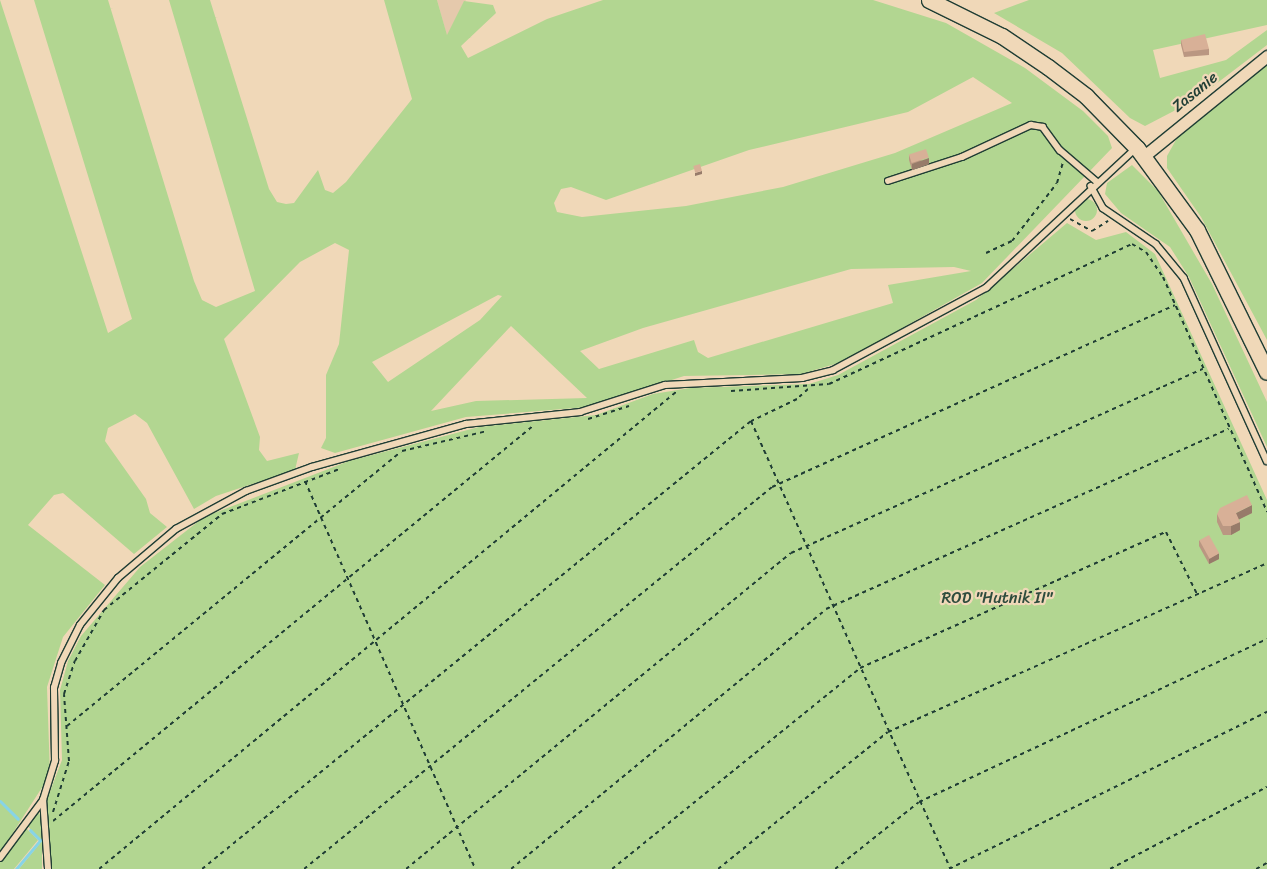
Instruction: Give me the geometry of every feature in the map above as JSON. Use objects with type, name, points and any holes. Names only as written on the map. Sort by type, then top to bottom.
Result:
[{"type":"street","points":[[929,0],[995,32],[1048,67],[1086,96],[1140,152],[1196,230],[1267,372]]},
{"type":"street","name":"Zasanie","points":[[1140,152],[1267,56]]},
{"type":"lane","points":[[888,181],[962,157],[1031,126],[1043,128],[1064,154],[1096,181]]},
{"type":"lane","points":[[0,858],[43,800],[55,761],[54,688],[69,643],[118,578],[176,529],[210,508],[312,467],[466,424],[580,412],[665,385],[802,378],[833,370],[986,288],[1096,181],[1140,152]]},
{"type":"lane","points":[[1091,186],[1113,216],[1156,244],[1184,278],[1267,461]]},
{"type":"lane","points":[[43,800],[48,869]]},
{"type":"path","points":[[986,253],[1008,245],[1050,194],[1061,174],[1064,154]]},
{"type":"path","points":[[1063,214],[1092,231],[1113,216]]},
{"type":"path","points":[[723,391],[808,389],[829,384],[1132,244],[1149,256],[1175,305],[1267,512]]},
{"type":"path","points":[[304,869],[778,483],[1175,305]]},
{"type":"path","points":[[406,869],[806,544],[1203,369]]},
{"type":"path","points":[[202,869],[752,421],[797,399],[808,389]]},
{"type":"path","points":[[661,395],[685,391]]},
{"type":"path","points":[[99,869],[374,644],[676,392]]},
{"type":"path","points":[[582,420],[634,404]]},
{"type":"path","points":[[752,421],[949,869],[1267,712]]},
{"type":"path","points":[[525,426],[539,424]]},
{"type":"path","points":[[53,821],[347,582],[534,425]]},
{"type":"path","points":[[511,869],[833,605],[1230,429]]},
{"type":"path","points":[[385,456],[493,430]]},
{"type":"path","points":[[67,726],[321,520],[402,451]]},
{"type":"path","points":[[54,827],[55,801],[70,761],[63,703],[67,682],[104,610],[222,514],[341,468]]},
{"type":"path","points":[[304,481],[374,644],[475,869]]},
{"type":"path","points":[[612,869],[860,668],[1166,532],[1198,594]]},
{"type":"path","points":[[718,869],[888,732],[1267,563]]},
{"type":"path","points":[[835,869],[919,802],[1267,639]]},
{"type":"path","points":[[1110,869],[1267,787]]},
{"type":"path","points":[[1256,869],[1267,863]]},
{"type":"shaded area","points":[[437,0],[466,0],[447,36]]},
{"type":"green space","points":[[0,0],[108,333],[132,319],[34,0],[108,0],[194,281],[202,300],[216,307],[255,291],[169,0],[210,0],[269,189],[277,202],[286,204],[294,203],[318,170],[325,190],[333,193],[346,182],[412,99],[384,0],[437,0],[447,35],[464,1],[493,5],[496,13],[461,46],[468,58],[547,19],[603,0],[873,0],[946,23],[1025,68],[1083,111],[1108,136],[1112,148],[982,283],[842,362],[801,374],[684,376],[588,407],[466,417],[335,453],[321,448],[326,438],[326,375],[339,344],[349,250],[335,243],[300,262],[224,339],[260,437],[259,450],[267,461],[299,453],[295,470],[216,496],[194,509],[147,423],[135,414],[108,428],[105,441],[146,499],[150,513],[167,527],[134,554],[63,493],[54,495],[28,525],[105,585],[63,637],[47,687],[50,775],[0,853]],"holes":[[[973,77],[1012,103],[895,153],[783,187],[686,206],[582,217],[557,212],[554,203],[561,189],[571,187],[606,200],[749,150],[908,112]],[[954,267],[971,271],[888,285],[893,303],[708,358],[698,352],[694,340],[599,369],[580,351],[643,328],[851,269]],[[498,295],[502,296],[480,320],[388,382],[372,362]],[[511,326],[587,398],[476,401],[431,411]]]},
{"type":"green space","points":[[1029,0],[1267,0],[1267,25],[1153,50],[1160,78],[1226,60],[1267,30],[1267,45],[1195,100],[1145,126],[1130,118],[1062,53],[994,13]]},
{"type":"green space","points":[[1267,63],[1267,340],[1201,217],[1167,168],[1167,156],[1181,131]]},
{"type":"green space","points":[[1132,165],[1158,191],[1212,284],[1267,402],[1267,447],[1189,277],[1170,247],[1121,213],[1105,194],[1107,183]]},
{"type":"green space","points":[[1086,199],[1094,202],[1097,210],[1094,218],[1086,221],[1078,218],[1075,210],[1078,202]]},
{"type":"green space","name":"ROD \"Hutnik II\"","points":[[1067,223],[1096,240],[1126,232],[1155,254],[1267,500],[1267,869],[51,869],[46,802],[62,760],[60,690],[68,661],[81,636],[140,567],[204,517],[349,461],[479,427],[596,415],[653,394],[690,388],[809,384],[838,375],[976,300]]},
{"type":"green space","points":[[38,811],[42,819],[42,869],[19,869],[41,842],[27,825]]},
{"type":"green space","points":[[25,827],[38,840],[14,869],[0,869],[0,861]]},
{"type":"building","points":[[1205,34],[1209,49],[1184,52],[1181,40]]},
{"type":"building","points":[[926,149],[929,158],[912,163],[909,155]]},
{"type":"building","points":[[700,164],[702,171],[695,173],[693,166]]},
{"type":"building","points":[[1247,495],[1252,505],[1236,513],[1240,522],[1231,526],[1223,526],[1217,514],[1220,508]]},
{"type":"building","points":[[1209,535],[1219,553],[1210,559],[1199,540]]},
{"type":"waterway","points":[[0,801],[18,819]]},
{"type":"waterway","points":[[16,869],[40,840],[30,830]]}]
